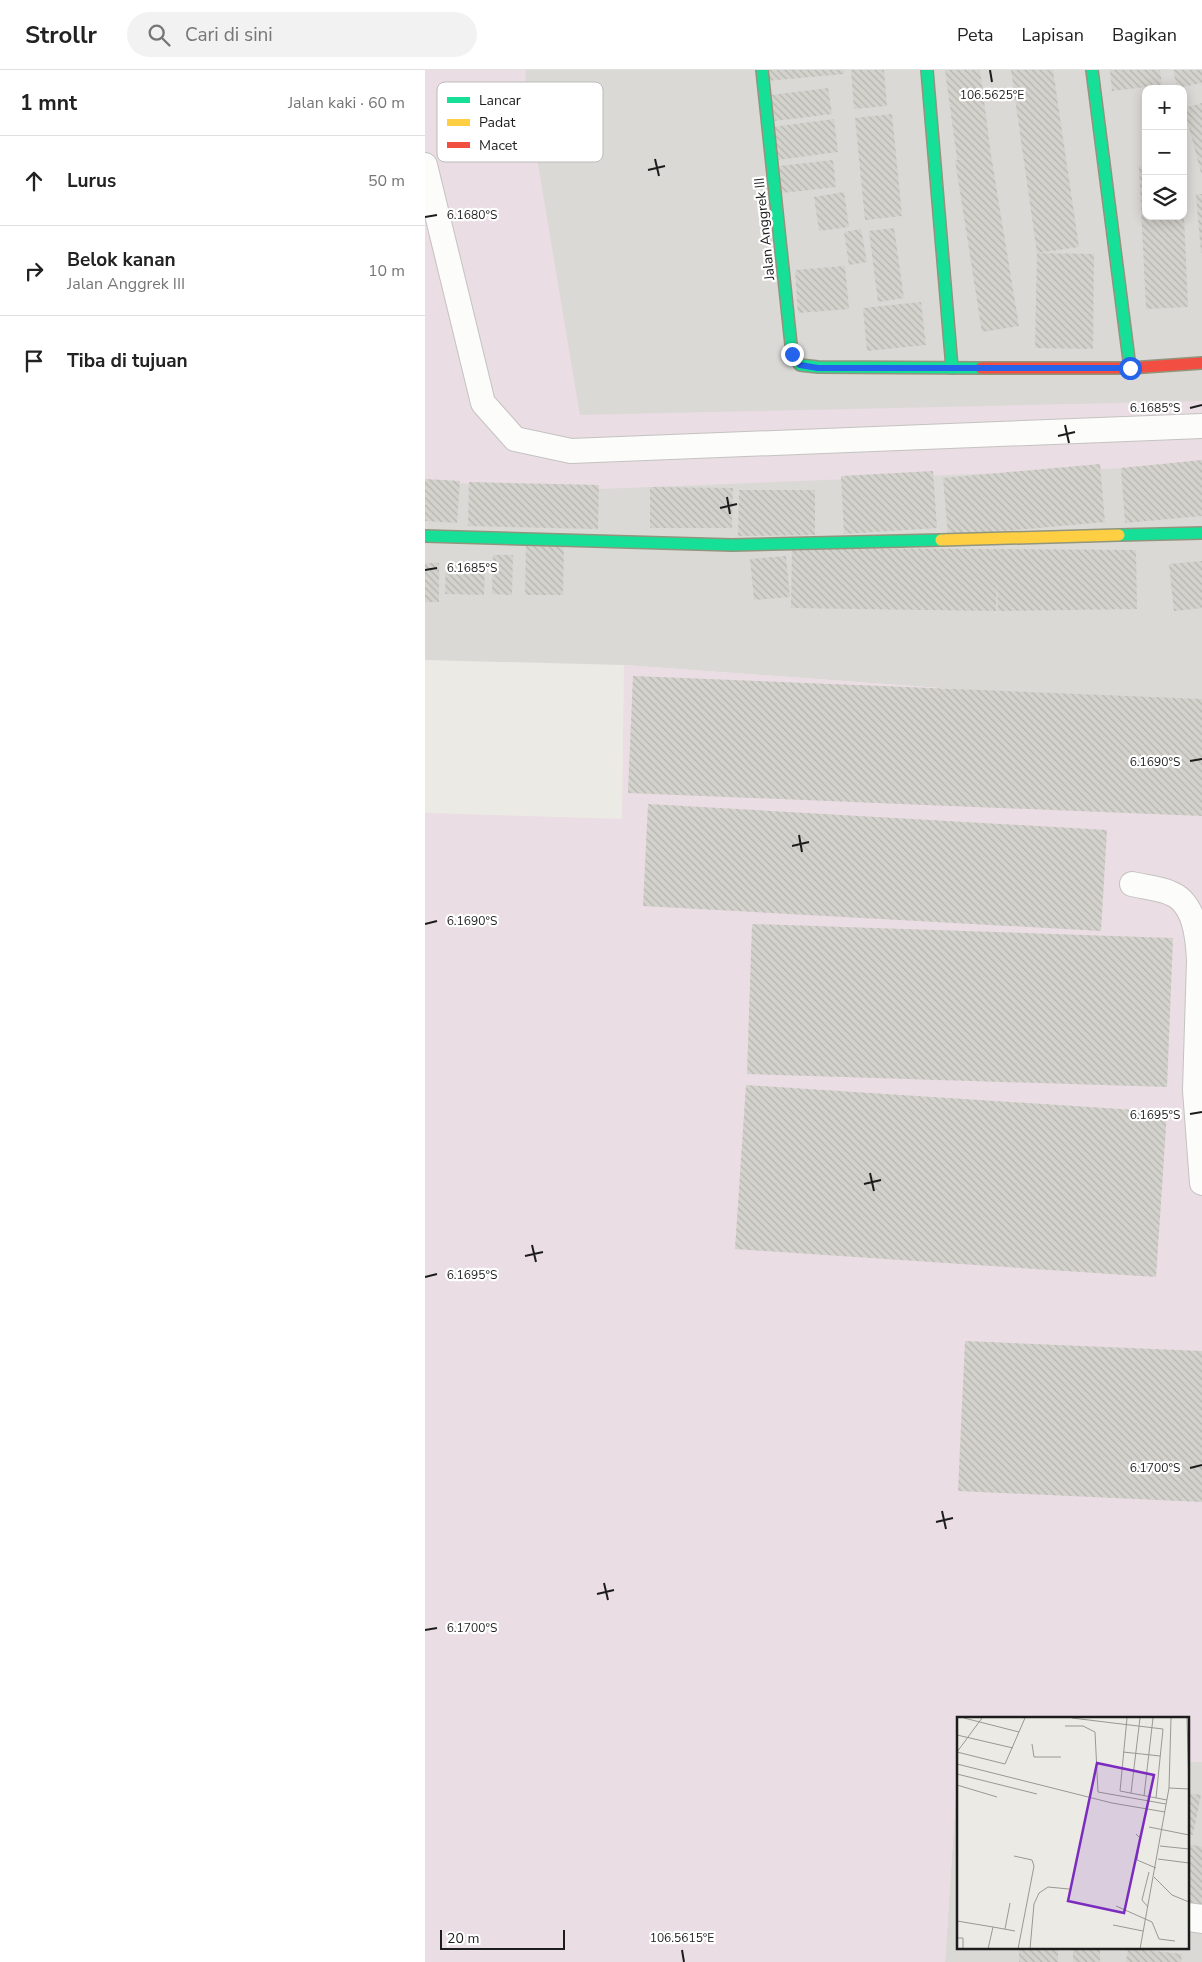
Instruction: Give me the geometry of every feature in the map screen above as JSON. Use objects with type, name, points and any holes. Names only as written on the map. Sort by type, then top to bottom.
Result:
[{"type":"street","name":"Jalan Anggrek III","points":[[762,70],[792,354],[800,365],[818,368],[952,368]]},
{"type":"street","points":[[927,70],[952,368],[1130,368],[1202,363]]},
{"type":"street","points":[[1092,70],[1130,368]]},
{"type":"street","points":[[425,536],[732,545],[1202,533]]},
{"type":"street","points":[[1189,1917],[1202,1919]]},
{"type":"lane","points":[[425,165],[483,403],[515,439],[571,451],[1202,426]]},
{"type":"lane","points":[[1132,884],[1171,893],[1185,903],[1195,929],[1199,961],[1195,1090],[1202,1182]]},
{"type":"shaded area","points":[[425,70],[1202,70],[1202,707],[624,665],[425,660]]},
{"type":"shaded area","points":[[425,70],[526,70],[525,82],[437,82],[437,162],[538,162],[580,415],[1202,401],[1202,465],[600,489],[425,482]]},
{"type":"shaded area","points":[[624,665],[1202,707],[1202,1762],[1189,1761],[1189,1717],[957,1717],[957,1776],[945,1962],[425,1962],[425,813],[622,819]]},
{"type":"shaded area","points":[[1189,1761],[1202,1762],[1202,1962],[945,1962],[957,1776],[957,1950],[1189,1950]]},
{"type":"building","points":[[765,70],[844,70],[844,74],[766,81]]},
{"type":"building","points":[[851,70],[884,70],[887,106],[854,109]]},
{"type":"building","points":[[945,70],[980,70],[991,155],[1019,326],[982,332],[955,160],[965,159],[957,159]]},
{"type":"building","points":[[1011,70],[1053,70],[1079,247],[1037,253]]},
{"type":"building","points":[[1110,70],[1160,70],[1162,85],[1142,85],[1142,87],[1112,91]]},
{"type":"building","points":[[1173,70],[1202,70],[1202,83],[1187,86],[1176,85]]},
{"type":"building","points":[[828,88],[832,114],[775,121],[771,95]]},
{"type":"building","points":[[1202,103],[1202,173],[1187,119],[1187,107]]},
{"type":"building","points":[[892,114],[902,216],[865,220],[855,118]]},
{"type":"building","points":[[834,119],[838,152],[777,160],[772,127]]},
{"type":"building","points":[[833,160],[836,187],[782,193],[779,166]]},
{"type":"building","points":[[1139,166],[1142,166],[1142,220],[1184,220],[1188,307],[1146,309]]},
{"type":"building","points":[[844,192],[849,227],[819,231],[814,197]]},
{"type":"building","points":[[1196,194],[1202,194],[1202,253],[1201,253]]},
{"type":"building","points":[[894,228],[904,298],[878,302],[869,231]]},
{"type":"building","points":[[861,229],[867,262],[849,265],[844,232]]},
{"type":"building","points":[[1037,253],[1094,254],[1093,349],[1035,348]]},
{"type":"building","points":[[845,266],[849,309],[798,313],[795,270]]},
{"type":"building","points":[[921,302],[926,345],[867,351],[863,308]]},
{"type":"building","points":[[1202,460],[1202,516],[1125,523],[1121,468]]},
{"type":"building","points":[[1100,464],[1105,522],[948,536],[943,478]]},
{"type":"building","points":[[933,471],[937,528],[844,534],[841,476]]},
{"type":"building","points":[[425,479],[460,481],[457,523],[425,521]]},
{"type":"building","points":[[469,482],[599,485],[598,529],[468,526]]},
{"type":"building","points":[[650,487],[733,488],[732,528],[650,528]]},
{"type":"building","points":[[739,490],[815,490],[815,535],[738,536]]},
{"type":"building","points":[[526,545],[564,545],[563,595],[525,595]]},
{"type":"building","points":[[792,548],[1136,550],[1137,609],[998,611],[997,583],[996,611],[791,608]]},
{"type":"building","points":[[493,555],[513,555],[512,595],[492,594]]},
{"type":"building","points":[[786,556],[790,597],[754,600],[750,559]]},
{"type":"building","points":[[1202,561],[1202,608],[1174,611],[1169,564]]},
{"type":"building","points":[[425,563],[439,563],[439,602],[425,602]]},
{"type":"building","points":[[446,563],[485,563],[484,595],[445,594]]},
{"type":"building","points":[[633,676],[1202,699],[1202,816],[628,793]]},
{"type":"building","points":[[648,804],[1107,830],[1101,931],[643,906]]},
{"type":"building","points":[[752,924],[1173,938],[1167,1087],[747,1074]]},
{"type":"building","points":[[746,1085],[1167,1112],[1156,1277],[735,1249]]},
{"type":"building","points":[[965,1341],[1202,1351],[1202,1502],[958,1491]]},
{"type":"building","points":[[1189,1793],[1201,1795],[1193,1835],[1189,1834]]},
{"type":"building","points":[[1189,1844],[1202,1847],[1202,1907],[1189,1904]]},
{"type":"building","points":[[1019,1950],[1058,1950],[1058,1962],[1019,1962]]},
{"type":"building","points":[[1073,1950],[1100,1950],[1100,1962],[1073,1962]]},
{"type":"building","points":[[1128,1950],[1182,1954],[1181,1962],[1126,1962]]},
{"type":"traffic: fast","points":[[762,70],[792,354],[800,365],[818,367],[981,368]]},
{"type":"traffic: fast","points":[[927,70],[952,368]]},
{"type":"traffic: fast","points":[[1092,70],[1130,368]]},
{"type":"traffic: fast","points":[[1119,535],[1202,533]]},
{"type":"traffic: fast","points":[[425,536],[732,545],[941,540]]},
{"type":"traffic: slow","points":[[941,540],[1119,535]]},
{"type":"traffic: jam","points":[[981,368],[1130,368],[1202,363]]},
{"type":"route","points":[[792,354],[800,365],[818,368],[1130,368]]}]
